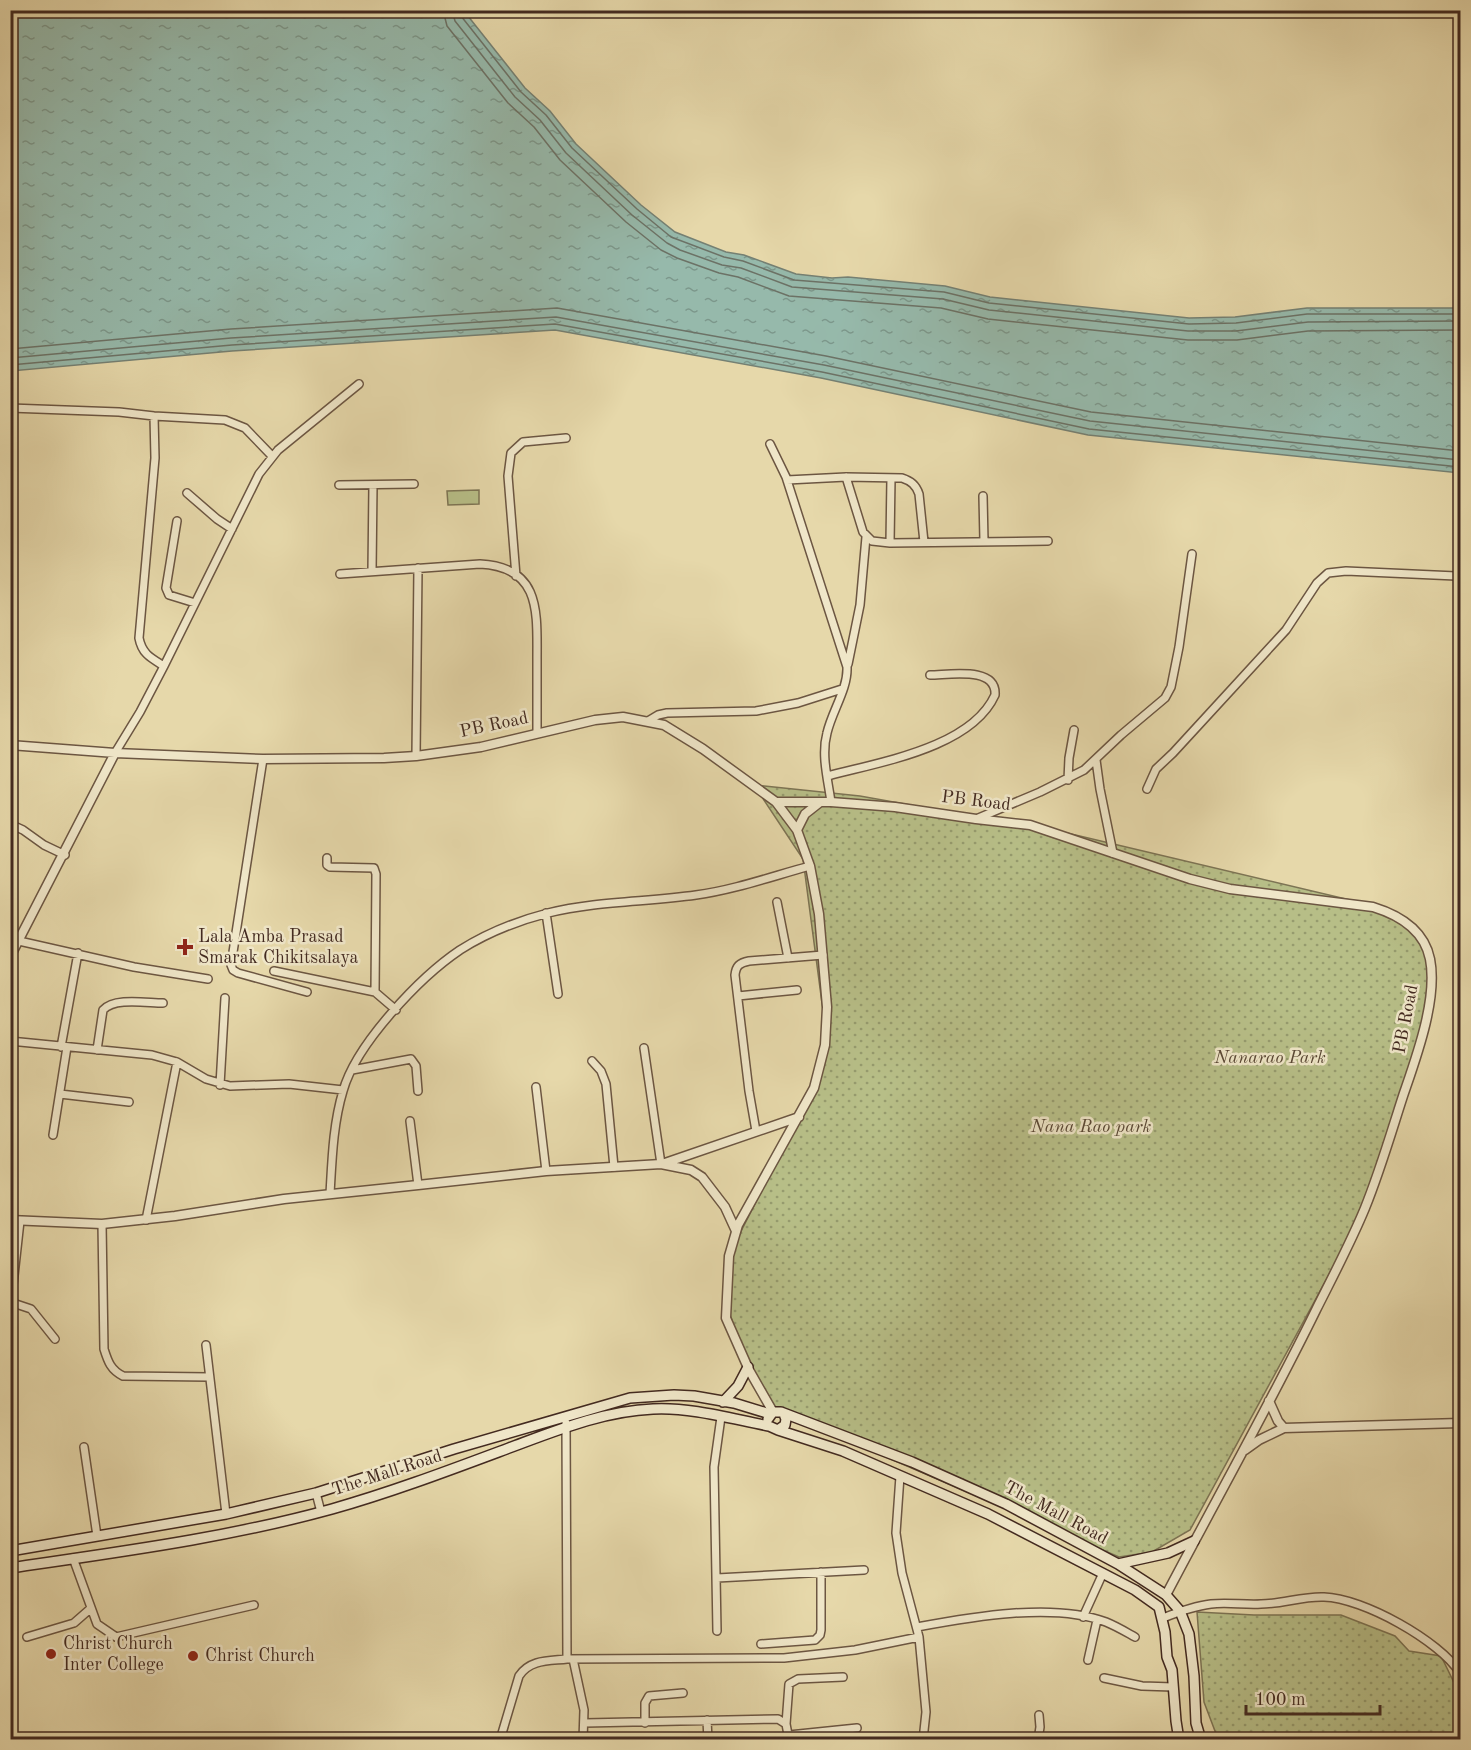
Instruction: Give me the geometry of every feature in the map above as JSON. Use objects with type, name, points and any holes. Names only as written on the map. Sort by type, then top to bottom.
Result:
[{"type":"main road","points":[[723,1402],[738,1386],[748,1367]]},
{"type":"main road","name":"The Mall Road","points":[[10,1551],[226,1514],[316,1493],[566,1415],[630,1398],[674,1395],[723,1402],[771,1413]]},
{"type":"main road","name":"The Mall Road","points":[[10,1568],[210,1536],[321,1512],[430,1477],[567,1427],[609,1416],[653,1409],[721,1417],[774,1428],[843,1451],[988,1515],[1135,1590],[1159,1607]]},
{"type":"main road","points":[[778,1411],[784,1414],[785,1425],[774,1428],[768,1420],[771,1413],[778,1411]]},
{"type":"main road","name":"The Mall Road","points":[[784,1414],[912,1462],[1006,1504],[1118,1564],[1166,1595],[1180,1611],[1189,1634],[1196,1723],[1201,1740]]},
{"type":"main road","points":[[1118,1564],[1168,1553],[1194,1542]]},
{"type":"main road","points":[[1166,1595],[1159,1607],[1163,1618],[1179,1740]]},
{"type":"street","points":[[11,953],[65,855],[116,753],[141,712],[250,489],[272,456],[359,384]]},
{"type":"street","points":[[10,408],[119,412],[225,420],[236,423],[254,435],[272,456]]},
{"type":"street","points":[[154,416],[155,458],[139,638],[148,657],[164,666]]},
{"type":"street","points":[[516,576],[508,476],[511,453],[523,442],[566,438]]},
{"type":"street","points":[[770,444],[787,480],[847,667]]},
{"type":"street","points":[[787,480],[846,477],[909,480],[917,488],[924,542]]},
{"type":"street","points":[[846,477],[863,532],[872,541],[890,543],[1048,541]]},
{"type":"street","points":[[890,543],[891,478]]},
{"type":"street","points":[[339,485],[414,484]]},
{"type":"street","points":[[372,571],[373,485]]},
{"type":"street","points":[[187,493],[232,529]]},
{"type":"street","points":[[983,496],[984,541]]},
{"type":"street","points":[[177,521],[166,588],[169,595],[195,603]]},
{"type":"street","points":[[831,802],[825,754],[826,735],[846,680],[860,605],[866,537]]},
{"type":"street","points":[[976,819],[1068,780],[1096,760],[1121,735],[1160,704],[1171,687],[1174,673],[1192,554]]},
{"type":"street","points":[[340,574],[497,565],[516,576],[531,592],[537,614],[537,733]]},
{"type":"street","points":[[416,756],[418,568]]},
{"type":"street","points":[[1147,789],[1156,769],[1286,630],[1317,583],[1328,573],[1346,571],[1456,576]]},
{"type":"street","points":[[828,776],[928,748],[946,740],[977,721],[995,695],[994,683],[981,675],[930,675]]},
{"type":"street","points":[[648,721],[667,713],[729,712],[777,707],[842,689]]},
{"type":"street","name":"PB Road","points":[[10,745],[116,753],[263,759],[384,758],[481,747],[595,720],[623,717],[664,725],[703,749],[776,802],[831,802],[895,807],[1030,825],[1190,879],[1230,890],[1361,905],[1390,912],[1405,920],[1426,947],[1430,960],[1429,1004],[1390,1142],[1365,1209],[1258,1423],[1166,1595]]},
{"type":"street","points":[[1068,780],[1074,730]]},
{"type":"street","points":[[263,759],[231,965],[238,973],[306,992]]},
{"type":"street","points":[[1096,760],[1113,853]]},
{"type":"street","points":[[771,1413],[748,1367],[725,1312],[729,1256],[736,1231],[799,1117],[818,1077],[826,1040],[827,1007],[819,914],[810,866],[797,830],[776,802]]},
{"type":"street","points":[[797,830],[805,814],[820,802]]},
{"type":"street","points":[[10,824],[65,855]]},
{"type":"street","points":[[327,858],[326,862],[330,867],[374,868],[376,874],[375,992]]},
{"type":"street","points":[[330,1194],[336,1123],[343,1090],[352,1070],[373,1036],[396,1010],[426,977],[459,951],[515,923],[570,908],[696,896],[810,866]]},
{"type":"street","points":[[777,902],[788,958]]},
{"type":"street","points":[[546,914],[558,994]]},
{"type":"street","points":[[19,941],[134,967],[208,979]]},
{"type":"street","points":[[53,1135],[78,953]]},
{"type":"street","points":[[756,1131],[735,975],[738,965],[749,961],[823,955]]},
{"type":"street","points":[[274,971],[375,992],[396,1010]]},
{"type":"street","points":[[738,996],[797,990]]},
{"type":"street","points":[[220,1085],[225,998]]},
{"type":"street","points":[[97,1050],[103,1010],[106,1006],[116,1002],[163,1004]]},
{"type":"street","points":[[10,1041],[158,1056],[177,1062],[220,1085],[243,1087],[289,1084],[343,1090]]},
{"type":"street","points":[[644,1048],[662,1164]]},
{"type":"street","points":[[352,1070],[411,1059],[416,1066],[418,1091]]},
{"type":"street","points":[[592,1061],[601,1071],[606,1084],[614,1167]]},
{"type":"street","points":[[146,1220],[177,1062]]},
{"type":"street","points":[[536,1087],[546,1172]]},
{"type":"street","points":[[60,1094],[129,1102]]},
{"type":"street","points":[[662,1164],[799,1117]]},
{"type":"street","points":[[410,1121],[418,1185]]},
{"type":"street","points":[[55,1339],[31,1309],[11,1303],[15,1220],[102,1224],[330,1194],[546,1172],[662,1164],[692,1170],[702,1177],[725,1207],[736,1231]]},
{"type":"street","points":[[102,1224],[104,1349],[108,1362],[116,1372],[123,1376],[208,1377]]},
{"type":"street","points":[[206,1345],[226,1514]]},
{"type":"street","points":[[1269,1401],[1278,1421],[1284,1428]]},
{"type":"street","points":[[566,1415],[570,1659],[583,1701],[585,1723],[583,1740]]},
{"type":"street","points":[[717,1631],[714,1467],[721,1417]]},
{"type":"street","points":[[1242,1452],[1259,1440],[1284,1428],[1461,1423]]},
{"type":"street","points":[[84,1447],[97,1536]]},
{"type":"street","points":[[900,1476],[896,1533],[902,1573],[919,1637],[926,1712],[923,1740]]},
{"type":"street","points":[[316,1493],[321,1512]]},
{"type":"street","points":[[73,1558],[97,1624],[116,1637],[254,1605]]},
{"type":"street","points":[[717,1578],[864,1570]]},
{"type":"street","points":[[760,1644],[817,1638],[821,1630],[821,1572]]},
{"type":"street","points":[[1083,1617],[1103,1573]]},
{"type":"street","points":[[1163,1618],[1180,1611],[1212,1604],[1257,1605],[1317,1597],[1338,1598],[1372,1610],[1399,1624],[1458,1664],[1461,1673]]},
{"type":"street","points":[[27,1637],[74,1623],[90,1609]]},
{"type":"street","points":[[917,1627],[1026,1612],[1097,1620],[1135,1637]]},
{"type":"street","points":[[1088,1660],[1097,1620]]},
{"type":"street","points":[[500,1740],[516,1685],[523,1670],[535,1663],[570,1659],[784,1658],[855,1650],[919,1637]]},
{"type":"street","points":[[843,1677],[798,1679],[789,1684],[786,1724],[789,1737],[857,1728]]},
{"type":"street","points":[[1104,1678],[1142,1686],[1173,1688]]},
{"type":"street","points":[[645,1723],[645,1703],[649,1696],[682,1693]]},
{"type":"street","points":[[1038,1740],[1039,1715]]},
{"type":"street","points":[[585,1723],[778,1719],[786,1724]]},
{"type":"street","points":[[707,1720],[708,1740]]},
{"type":"green space","points":[[479,490],[479,504],[448,505],[447,491]]},
{"type":"green space","name":"Nana Rao park","points":[[754,785],[860,796],[1067,833],[1392,910],[1432,953],[1420,1054],[1367,1205],[1190,1530],[1152,1552],[1119,1557],[776,1410],[748,1366],[727,1306],[731,1251],[815,1086],[825,1026],[803,859]]},
{"type":"green space","points":[[1197,1612],[1254,1615],[1341,1615],[1395,1636],[1409,1651],[1441,1656],[1460,1695],[1460,1739],[1218,1739],[1204,1702]]},
{"type":"water","points":[[11,10],[464,11],[525,88],[550,111],[576,144],[641,205],[675,232],[726,252],[744,255],[796,274],[945,286],[990,297],[1189,318],[1235,317],[1307,308],[1460,308],[1460,473],[1088,435],[821,378],[555,330],[232,351],[11,371]]},
{"type":"place","name":"Lala Amba Prasad Smarak Chikitsalaya","points":[[185,947]]},
{"type":"place","name":"Christ Church Inter College","points":[[51,1654]]},
{"type":"place","name":"Christ Church","points":[[193,1656]]},
{"type":"park label","name":"Nanarao Park","points":[[1270,1058]]}]
